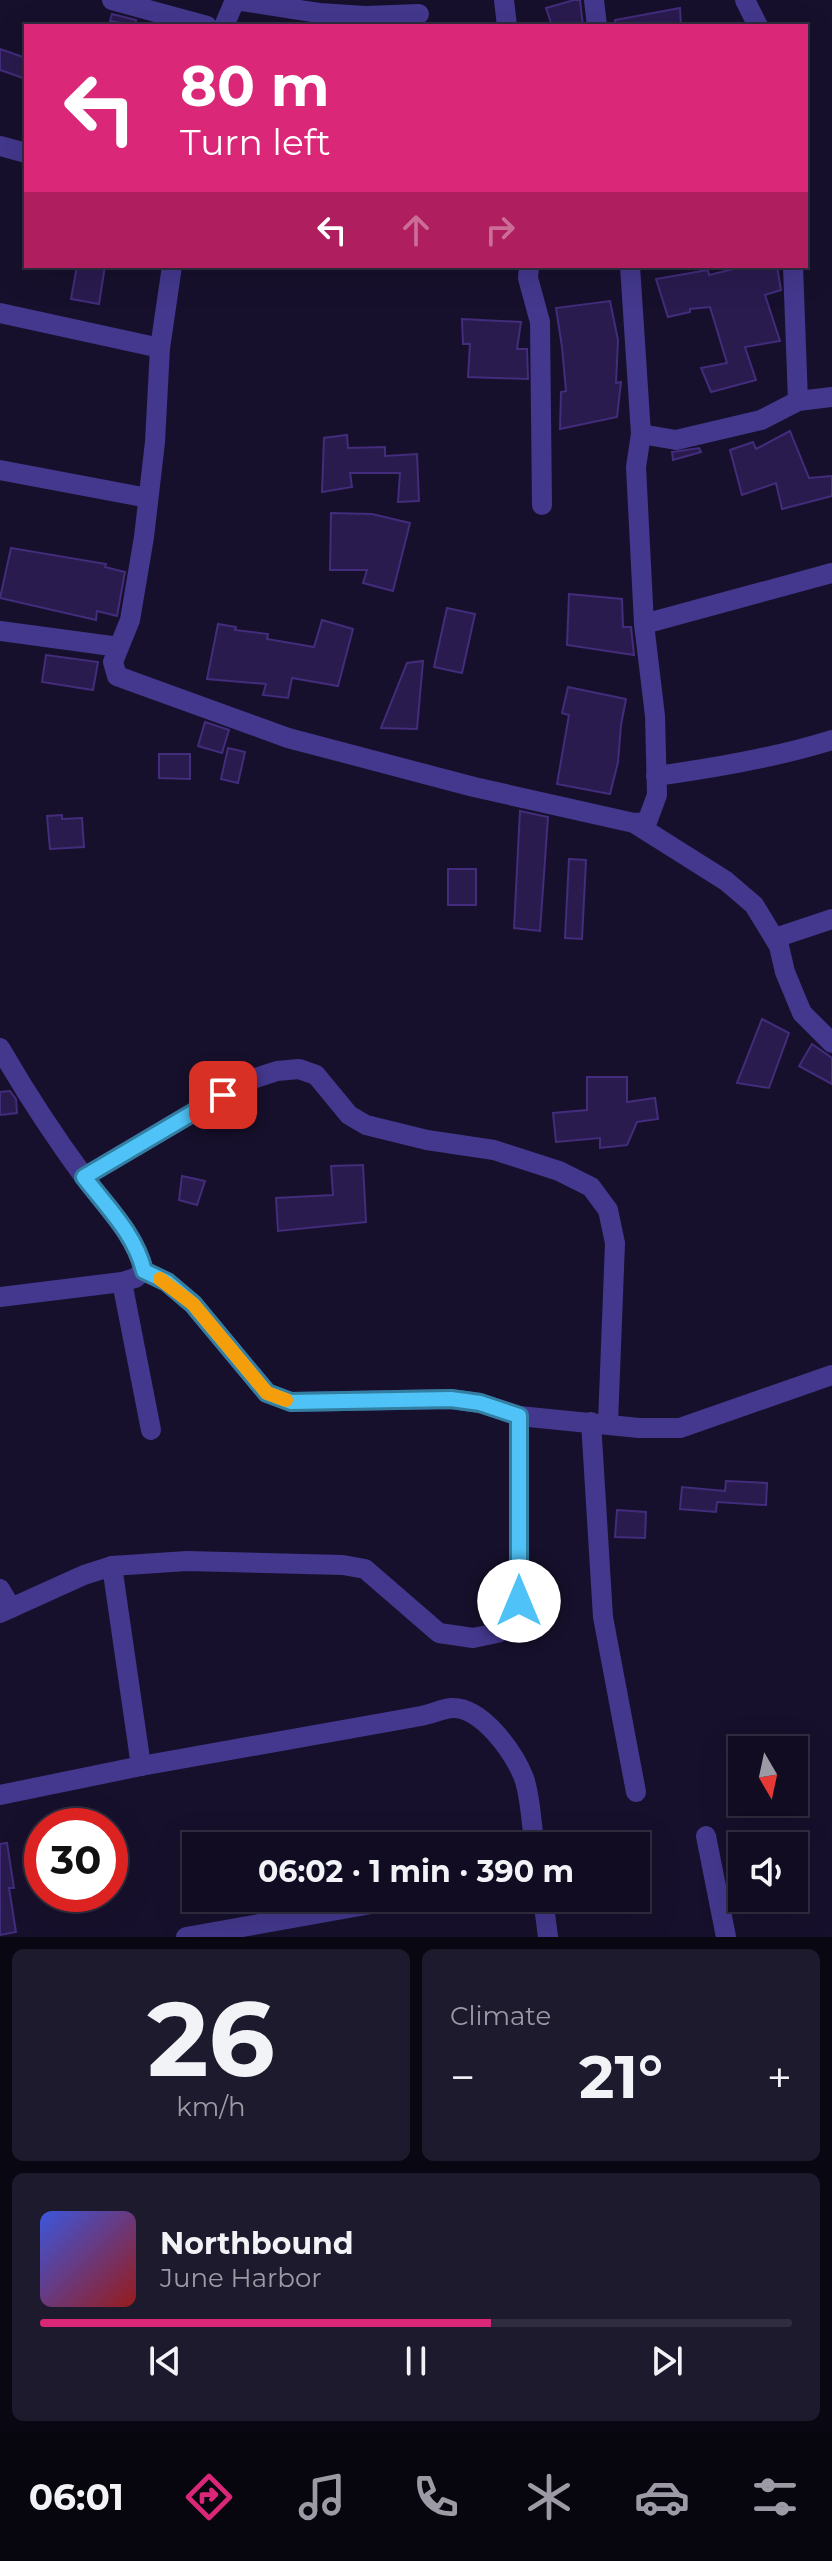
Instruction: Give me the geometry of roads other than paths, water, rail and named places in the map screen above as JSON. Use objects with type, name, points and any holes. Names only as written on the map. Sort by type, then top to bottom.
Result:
[{"type":"street","points":[[112,0],[200,24]]},
{"type":"street","points":[[225,24],[235,0],[334,14],[419,14]]},
{"type":"street","points":[[504,0],[507,24]]},
{"type":"street","points":[[745,0],[757,24]]},
{"type":"street","points":[[0,146],[24,152]]},
{"type":"street","points":[[172,268],[160,348],[155,442],[148,498],[130,620],[113,662],[117,676],[288,738],[474,787],[634,823],[647,822],[657,795],[655,716],[644,624],[636,467],[641,434],[630,268]]},
{"type":"street","points":[[529,268],[528,278],[540,322],[542,505]]},
{"type":"street","points":[[793,268],[798,401]]},
{"type":"street","points":[[0,313],[160,348]]},
{"type":"street","points":[[641,434],[676,440],[761,420],[798,401],[832,397]]},
{"type":"street","points":[[0,470],[148,498]]},
{"type":"street","points":[[644,624],[832,573]]},
{"type":"street","points":[[0,631],[119,647]]},
{"type":"street","points":[[656,776],[723,767],[794,752],[832,740]]},
{"type":"street","points":[[634,823],[726,881],[754,905],[779,946],[785,972],[802,1013],[832,1043]]},
{"type":"street","points":[[775,938],[832,919]]},
{"type":"street","points":[[0,1048],[31,1102],[131,1237],[144,1271]]},
{"type":"street","points":[[84,1177],[246,1081],[277,1071],[299,1069],[316,1075],[349,1115],[366,1125],[427,1140],[494,1150],[559,1171],[591,1187],[608,1210],[615,1243],[599,1423],[603,1617],[636,1792]]},
{"type":"street","points":[[0,1297],[122,1282],[144,1271]]},
{"type":"street","points":[[144,1271],[167,1282],[193,1304],[267,1393],[291,1402],[451,1399],[480,1403],[519,1416],[639,1428],[680,1428],[832,1375]]},
{"type":"street","points":[[122,1282],[151,1430]]},
{"type":"street","points":[[0,1589],[6,1610],[84,1575],[112,1566],[187,1561],[343,1565],[365,1569],[439,1633],[473,1638],[497,1633],[513,1625],[519,1612],[519,1416]]},
{"type":"street","points":[[112,1566],[141,1766]]},
{"type":"street","points":[[0,1795],[453,1708],[473,1713],[496,1732],[524,1779],[533,1832]]},
{"type":"street","points":[[706,1836],[726,1937]]},
{"type":"street","points":[[186,1937],[326,1912]]},
{"type":"street","points":[[545,1912],[548,1937]]}]
